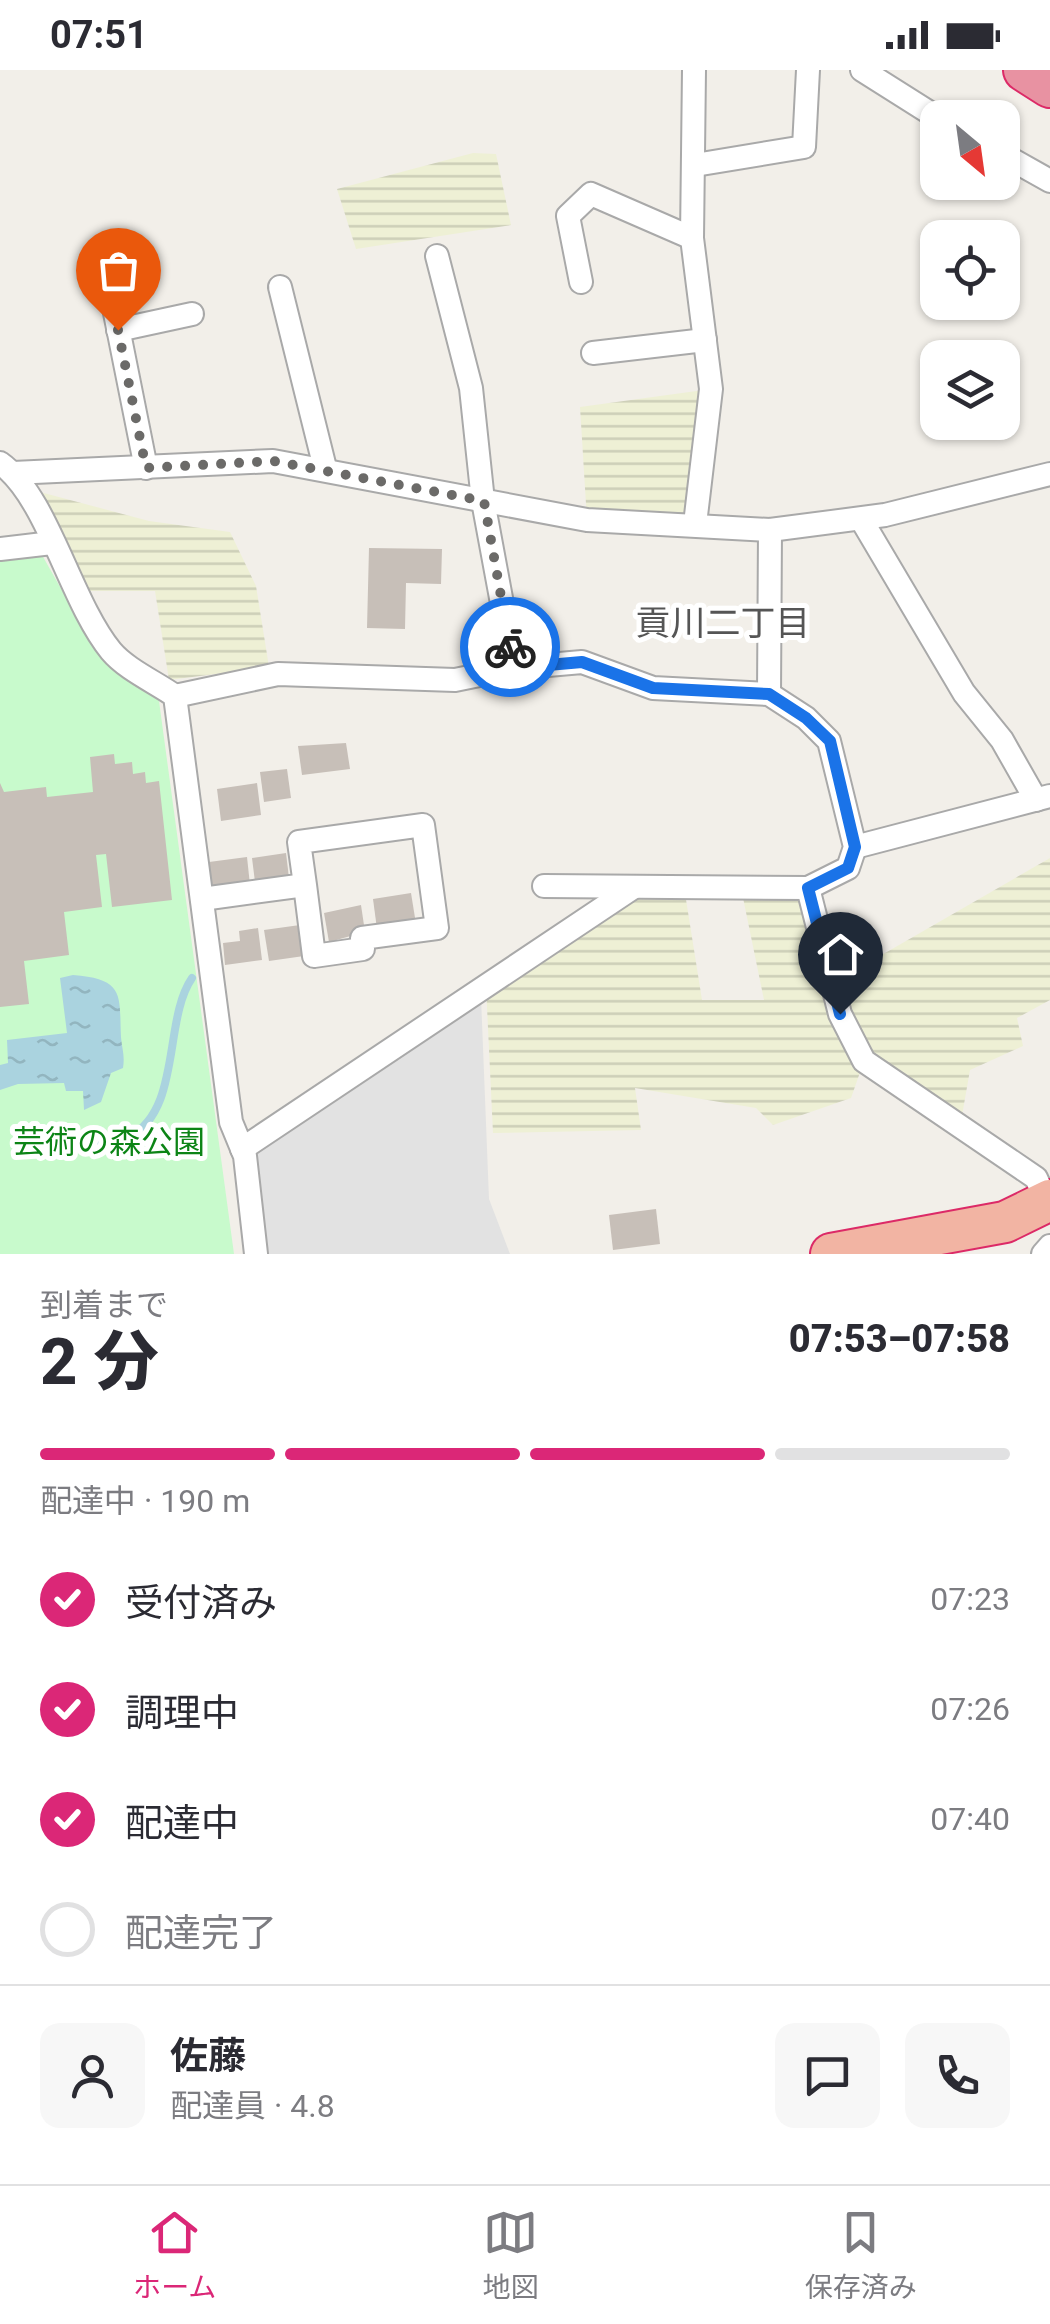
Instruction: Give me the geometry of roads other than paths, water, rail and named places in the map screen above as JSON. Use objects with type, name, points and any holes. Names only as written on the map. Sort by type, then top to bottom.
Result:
[{"type":"highway","points":[[1025,70],[1050,86]]},
{"type":"highway","points":[[830,1254],[1005,1222],[1049,1201]]},
{"type":"street","points":[[694,70],[692,238],[711,410],[695,524]]},
{"type":"street","points":[[695,165],[804,146],[808,70]]},
{"type":"street","points":[[862,70],[920,107]]},
{"type":"street","points":[[1020,164],[1050,181]]},
{"type":"street","points":[[581,282],[568,216],[591,194],[692,238]]},
{"type":"street","points":[[437,256],[471,388],[484,501],[514,668]]},
{"type":"street","points":[[280,287],[325,468]]},
{"type":"street","points":[[112,298],[146,468]]},
{"type":"street","points":[[118,330],[192,314]]},
{"type":"street","points":[[593,353],[705,340]]},
{"type":"street","points":[[7,468],[146,468],[273,461],[586,520],[770,530],[861,519],[1050,474]]},
{"type":"street","points":[[7,468],[113,653],[175,696],[278,674],[455,680],[514,668],[582,662],[653,688],[769,694],[806,718],[830,741],[855,847],[848,868],[808,888],[544,886]]},
{"type":"street","points":[[855,847],[1043,798],[964,693],[861,519]]},
{"type":"street","points":[[769,694],[770,530]]},
{"type":"street","points":[[0,550],[52,543]]},
{"type":"street","points":[[175,696],[231,1122],[242,1150],[256,1254]]},
{"type":"street","points":[[423,824],[437,928],[362,938],[363,949],[314,956],[304,885],[299,842],[423,824]]},
{"type":"street","points":[[202,899],[304,885]]},
{"type":"street","points":[[242,1150],[634,887]]},
{"type":"street","points":[[808,888],[840,1014],[864,1061],[1036,1178],[1049,1201]]},
{"type":"street","points":[[1043,1254],[1050,1246]]},
{"type":"water","points":[[73,975],[103,981],[116,992],[123,1068],[111,1073],[101,1102],[84,1110],[83,1091],[66,1091],[64,1083],[18,1084],[0,1090],[0,1065],[8,1063],[7,1040],[67,1033],[60,978]]},
{"type":"waterway","points":[[89,1142],[129,1137],[146,1124],[157,1107],[165,1086],[177,1017],[192,978]]},
{"type":"district","name":"貢川二丁目","points":[[723,623]]},
{"type":"park label","name":"芸術の森公園","points":[[109,1142]]}]
